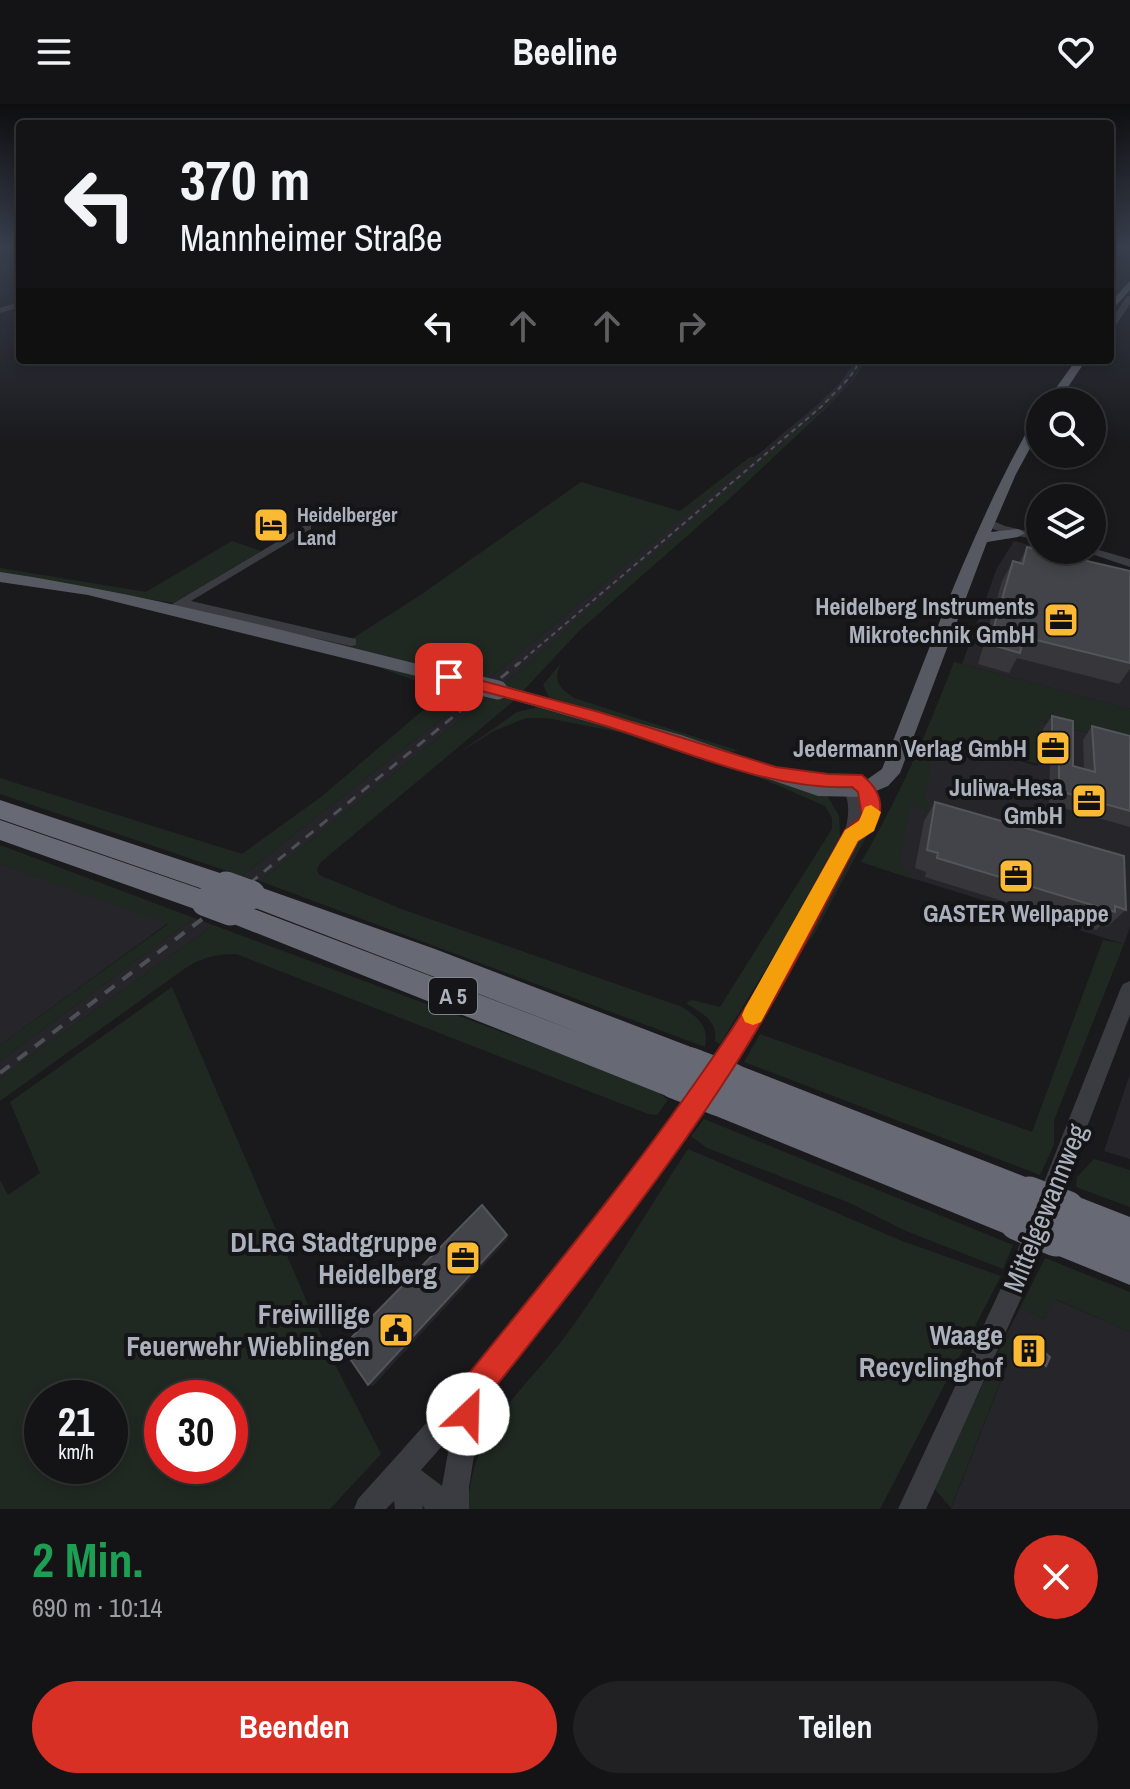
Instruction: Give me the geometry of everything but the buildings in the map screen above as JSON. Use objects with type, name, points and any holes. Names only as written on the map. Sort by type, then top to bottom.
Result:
[{"type":"highway","name":"A 5","points":[[0,809],[228,899]]},
{"type":"highway","name":"A 5","points":[[0,830],[435,962],[682,1073],[1061,1223],[1130,1267]]},
{"type":"highway","name":"A 5","points":[[1061,1223],[1130,1234]]},
{"type":"main road","points":[[1062,388],[1078,364]]},
{"type":"main road","points":[[0,577],[176,606],[599,717],[819,789],[858,787],[882,782],[890,773],[986,526],[1026,444]]},
{"type":"main road","points":[[986,526],[1018,533]]},
{"type":"street","points":[[986,526],[1026,534]]},
{"type":"street","points":[[176,606],[307,527]]},
{"type":"street","points":[[1018,533],[1026,534]]},
{"type":"street","points":[[1106,556],[1130,563]]},
{"type":"street","points":[[176,606],[351,642]]},
{"type":"street","points":[[368,1509],[472,1393],[616,1213],[733,1048],[780,970],[852,836],[859,813],[858,787]]},
{"type":"street","name":"Mittelgewannweg","points":[[912,1509],[1019,1277],[1130,990]]},
{"type":"street","points":[[455,1509],[455,1487],[472,1393]]},
{"type":"street","points":[[403,1472],[409,1509]]},
{"type":"street","points":[[403,1472],[434,1497],[440,1509]]},
{"type":"shaded area","points":[[853,364],[860,364],[842,390],[771,454],[501,686],[484,683],[817,405],[840,383]]},
{"type":"shaded area","points":[[863,364],[854,379],[825,409],[728,500],[580,630],[522,692],[501,686],[829,403]]},
{"type":"shaded area","points":[[750,457],[755,457],[484,683],[288,631],[350,640],[419,596],[581,482],[680,511]]},
{"type":"shaded area","points":[[232,541],[261,551],[173,603],[0,574],[0,568],[146,592]]},
{"type":"shaded area","name":"Heidelberg Instruments Mikrotechnik GmbH","points":[[1014,541],[1026,544],[1026,564],[1100,564],[1130,572],[1130,709],[962,664],[997,568]]},
{"type":"shaded area","points":[[364,662],[478,690],[242,876],[0,794],[0,778],[242,854],[321,797],[442,694],[436,688]]},
{"type":"shaded area","points":[[954,662],[1130,709],[1130,744],[1039,720],[1038,764],[950,741],[935,743],[925,798],[930,809],[940,814],[913,807],[909,810],[900,866],[916,880],[861,862],[912,764]]},
{"type":"shaded area","points":[[561,663],[558,683],[574,698],[739,751],[726,752],[549,697],[543,685]]},
{"type":"shaded area","points":[[478,690],[492,694],[260,881],[242,876]]},
{"type":"shaded area","points":[[492,694],[516,699],[321,862],[317,869],[319,875],[404,910],[682,1007],[704,1028],[705,1047],[260,881]]},
{"type":"shaded area","points":[[543,706],[827,795],[839,816],[840,838],[792,926],[720,1044],[715,1041],[714,1028],[708,1018],[686,1003],[692,1000],[720,1007],[832,829],[832,818],[825,806],[763,779],[618,732],[547,718],[526,718],[494,731],[457,754],[517,712]]},
{"type":"shaded area","points":[[1038,720],[1130,744],[1130,927],[1124,944],[876,867],[931,737],[1038,766]]},
{"type":"shaded area","points":[[873,824],[813,936],[791,965],[852,850]]},
{"type":"shaded area","points":[[0,845],[194,918],[0,1061],[0,1045],[168,924],[0,864]]},
{"type":"shaded area","points":[[0,864],[168,923],[0,1045]]},
{"type":"shaded area","points":[[194,918],[213,925],[0,1078],[0,1061]]},
{"type":"shaded area","points":[[213,925],[653,1088],[668,1100],[657,1115],[648,1114],[236,954],[210,957],[187,967],[0,1101],[0,1078]]},
{"type":"shaded area","points":[[1103,940],[1124,944],[1054,1120],[1054,1145],[1040,1175],[744,1062],[760,1034],[1032,1132]]},
{"type":"shaded area","points":[[172,987],[327,1349],[381,1454],[330,1509],[0,1509],[0,1180],[8,1195],[40,1173],[10,1102]]},
{"type":"shaded area","points":[[1130,1074],[1130,1159],[1104,1151]]},
{"type":"shaded area","points":[[704,1119],[1013,1245],[1003,1269],[906,1231],[850,1203],[707,1148],[691,1136]]},
{"type":"shaded area","points":[[688,1149],[902,1241],[1001,1276],[880,1509],[468,1509],[472,1479],[491,1429],[575,1323]]},
{"type":"shaded area","points":[[1094,1159],[1130,1170],[1130,1207],[1076,1187],[1077,1177]]},
{"type":"shaded area","points":[[1045,1258],[1130,1292],[1130,1332],[1055,1299],[1044,1319],[1020,1308]]},
{"type":"shaded area","points":[[1054,1299],[1130,1332],[1130,1509],[951,1509],[1015,1345],[1007,1333],[1020,1308],[1044,1319]]},
{"type":"shaded area","points":[[1007,1333],[1015,1344],[951,1508],[934,1488]]},
{"type":"railway","points":[[517,665],[821,407],[858,364]]},
{"type":"railway","points":[[250,883],[519,663]]},
{"type":"railway","points":[[0,1073],[252,881]]},
{"type":"slow traffic","points":[[753,1015],[852,836],[867,826],[871,812]]},
{"type":"place","name":"Heidelberger Land","points":[[271,525]]},
{"type":"place","name":"Heidelberg Instruments Mikrotechnik GmbH","points":[[1061,620]]},
{"type":"place","name":"Jedermann Verlag GmbH","points":[[1053,748]]},
{"type":"place","name":"Juliwa-Hesa GmbH","points":[[1089,801]]},
{"type":"place","name":"GASTER Wellpappe","points":[[1016,876]]},
{"type":"place","name":"DLRG Stadtgruppe Heidelberg","points":[[463,1258]]},
{"type":"place","name":"Freiwillige Feuerwehr Wieblingen","points":[[396,1330]]},
{"type":"place","name":"Waage Recyclinghof","points":[[1029,1351]]},
{"type":"route","points":[[449,677],[599,717],[776,773],[828,781],[856,780],[866,789],[872,816],[867,826],[852,836],[780,970],[733,1048],[616,1213],[472,1393],[468,1414]]}]
